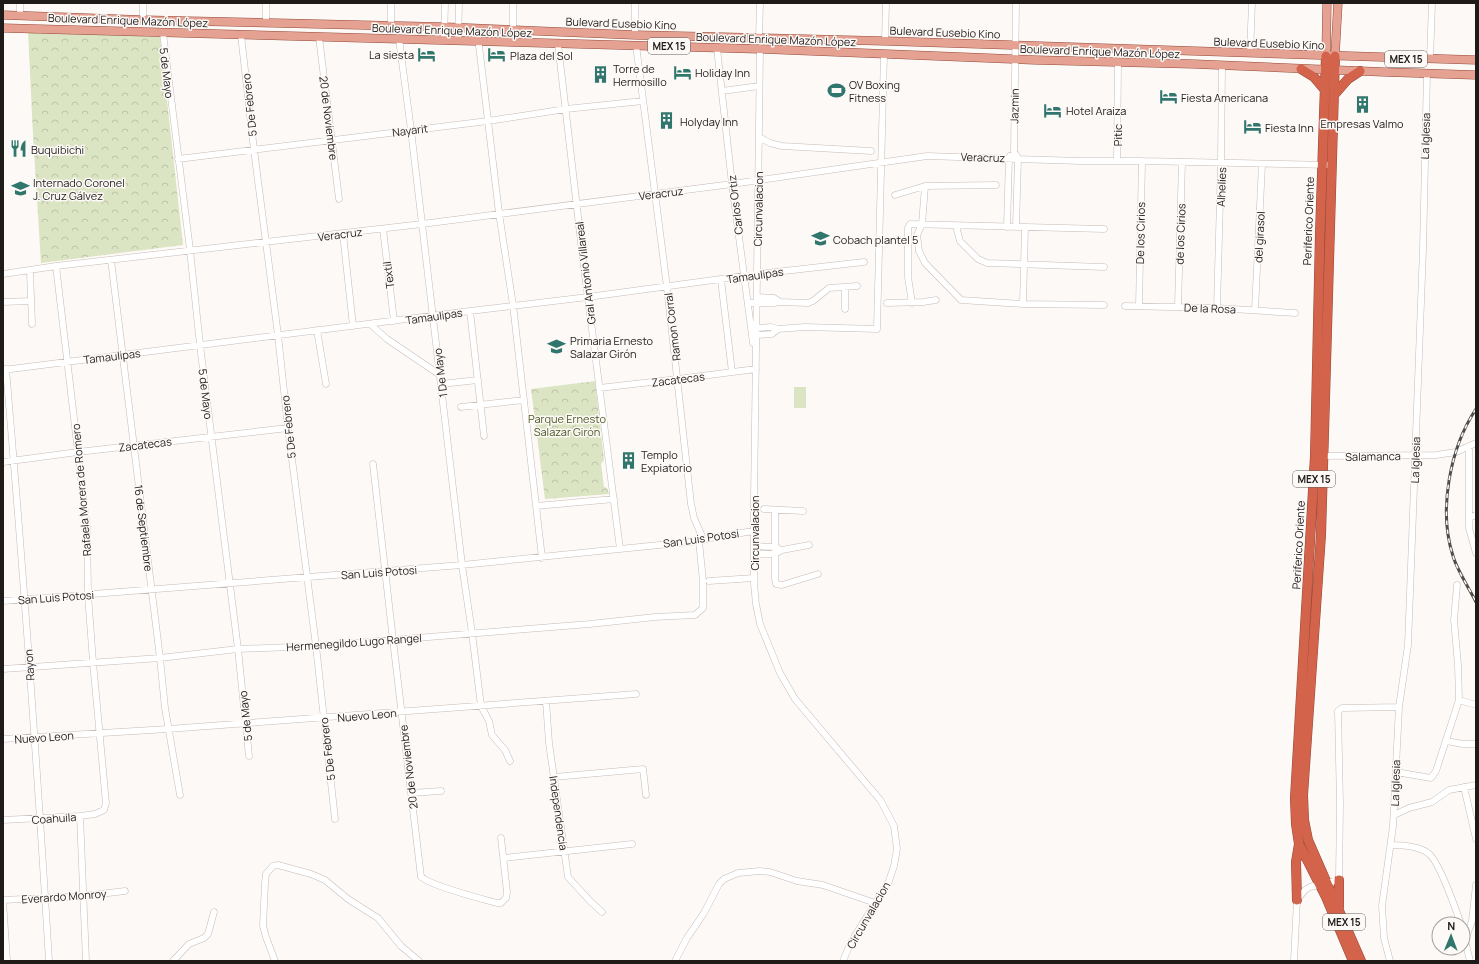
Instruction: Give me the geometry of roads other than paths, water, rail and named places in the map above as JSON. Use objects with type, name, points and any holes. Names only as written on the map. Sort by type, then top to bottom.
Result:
[{"type":"highway","points":[[1326,56],[1330,70]]},
{"type":"highway","points":[[1330,70],[1335,56]]},
{"type":"highway","points":[[1301,69],[1314,77],[1324,90]]},
{"type":"highway","name":"Periferico Oriente","points":[[1330,70],[1324,90],[1322,165],[1320,456],[1321,535],[1303,795],[1304,820],[1308,840],[1323,883],[1354,961]]},
{"type":"highway","name":"Periferico Oriente","points":[[1330,70],[1334,95],[1320,456],[1295,798],[1296,824],[1299,844],[1340,911],[1361,961]]},
{"type":"highway","points":[[1334,95],[1348,79],[1360,71]]},
{"type":"highway","points":[[1296,900],[1296,862],[1299,844]]},
{"type":"highway","points":[[1339,880],[1340,911]]},
{"type":"main road","points":[[1326,56],[1328,3]]},
{"type":"main road","points":[[1335,56],[1338,3]]},
{"type":"main road","name":"Bulevard Eusebio Kino","points":[[3,15],[445,27],[635,35],[885,41],[1335,56]]},
{"type":"main road","name":"Boulevard Enrique Mazón López","points":[[3,28],[760,49],[1015,60],[1118,62],[1427,74],[1476,74]]},
{"type":"main road","name":"MEX 15","points":[[1335,56],[1476,60]]},
{"type":"street","points":[[20,3],[20,15]]},
{"type":"street","points":[[143,3],[143,20]]},
{"type":"street","points":[[266,3],[266,22]]},
{"type":"street","points":[[390,26],[391,3]]},
{"type":"street","points":[[444,40],[445,3]]},
{"type":"street","points":[[458,41],[459,3]]},
{"type":"street","points":[[513,3],[513,30]]},
{"type":"street","points":[[635,3],[635,35]]},
{"type":"street","points":[[759,38],[760,3]]},
{"type":"street","points":[[885,41],[886,3]]},
{"type":"street","name":"Jazmin","points":[[1014,152],[1016,3]]},
{"type":"street","points":[[1250,54],[1252,3]]},
{"type":"street","points":[[1430,59],[1432,3]]},
{"type":"street","points":[[477,28],[499,213],[513,306],[542,558]]},
{"type":"street","name":"5 de Mayo","points":[[163,33],[238,649],[248,756]]},
{"type":"street","name":"5 De Febrero","points":[[241,35],[306,577],[316,646],[335,819]]},
{"type":"street","name":"20 de Noviembre","points":[[319,37],[339,199]]},
{"type":"street","name":"1 De Mayo","points":[[399,39],[462,566],[481,706],[489,721],[492,735],[505,750],[510,761]]},
{"type":"street","name":"Gral Antonio Villareal","points":[[558,44],[599,388],[620,549]]},
{"type":"street","name":"Ramon Corral","points":[[636,46],[667,287],[691,504],[694,518],[701,534],[699,541],[703,581],[703,608]]},
{"type":"street","name":"Carlos Ortiz","points":[[717,48],[732,184],[756,362]]},
{"type":"street","name":"Circunvalacion","points":[[760,49],[754,531],[754,578],[756,604],[760,624],[780,673],[795,699],[880,801],[894,826],[897,849],[894,866],[889,881],[851,942],[843,961]]},
{"type":"street","points":[[757,332],[771,327],[778,329],[804,326],[877,329],[884,54]]},
{"type":"street","name":"Pitic","points":[[1117,161],[1118,62]]},
{"type":"street","name":"Alhelíes","points":[[1217,308],[1222,66]]},
{"type":"street","name":"La Iglesia","points":[[1390,961],[1384,938],[1382,906],[1394,815],[1399,707],[1408,645],[1423,249],[1427,74]]},
{"type":"street","points":[[722,91],[759,86]]},
{"type":"street","name":"Nayarit","points":[[178,159],[488,121],[566,109],[643,101]]},
{"type":"street","points":[[759,137],[770,143],[782,146],[871,151]]},
{"type":"street","points":[[1007,227],[1009,158],[1014,152],[1018,158],[1016,227]]},
{"type":"street","name":"Veracruz","points":[[3,274],[190,250],[383,229],[732,184],[927,156],[1332,165]]},
{"type":"street","name":"De los Cirios","points":[[1139,306],[1142,161]]},
{"type":"street","name":"de los Cirios","points":[[1178,307],[1182,162]]},
{"type":"street","name":"del girasol","points":[[1255,310],[1262,164]]},
{"type":"street","points":[[895,194],[926,186],[996,185]]},
{"type":"street","points":[[926,186],[922,224],[918,230],[917,240],[921,257],[961,300],[1023,304],[1104,304]]},
{"type":"street","points":[[1007,205],[1016,205]]},
{"type":"street","points":[[912,303],[908,277],[908,228],[910,224],[1104,229]]},
{"type":"street","points":[[956,226],[960,241],[982,262],[1024,265],[1104,267]]},
{"type":"street","points":[[1023,304],[1025,228]]},
{"type":"street","name":"Textil","points":[[383,229],[394,321]]},
{"type":"street","points":[[343,234],[353,326]]},
{"type":"street","name":"16 de Septiembre","points":[[111,260],[168,729],[180,795]]},
{"type":"street","name":"Tamaulipas","points":[[5,369],[864,262]]},
{"type":"street","name":"Rafaela Morera de Romero","points":[[56,266],[87,528],[88,595],[106,803],[104,810]]},
{"type":"street","points":[[30,271],[32,324]]},
{"type":"street","points":[[721,280],[732,372]]},
{"type":"street","points":[[748,302],[757,300],[774,303],[810,303],[829,288],[857,286]]},
{"type":"street","points":[[845,287],[845,309]]},
{"type":"street","points":[[887,303],[912,303],[936,300]]},
{"type":"street","points":[[3,302],[31,301]]},
{"type":"street","name":"De la Rosa","points":[[1125,306],[1217,308],[1295,313]]},
{"type":"street","points":[[470,311],[484,436]]},
{"type":"street","points":[[370,324],[387,339],[440,375]]},
{"type":"street","points":[[317,330],[326,384]]},
{"type":"street","name":"Rayon","points":[[5,369],[14,461],[49,961]]},
{"type":"street","name":"Zacatecas","points":[[599,388],[756,369]]},
{"type":"street","points":[[441,384],[478,380]]},
{"type":"street","points":[[461,407],[481,406],[524,400]]},
{"type":"street","name":"Zacatecas","points":[[3,462],[288,428]]},
{"type":"street","name":"Salamanca","points":[[1320,456],[1415,456],[1444,454],[1456,452],[1476,443]]},
{"type":"street","points":[[1469,446],[1469,518],[1476,553]]},
{"type":"street","name":"20 de Noviembre","points":[[373,464],[422,876],[425,879],[448,888],[501,903],[506,898],[507,887],[504,858]]},
{"type":"street","points":[[1469,472],[1476,469]]},
{"type":"street","points":[[536,506],[614,500]]},
{"type":"street","points":[[764,509],[804,510]]},
{"type":"street","points":[[775,510],[775,581],[778,585],[782,585],[818,574]]},
{"type":"street","points":[[1469,518],[1476,515]]},
{"type":"street","name":"San Luis Potosi","points":[[3,601],[462,566],[699,541],[754,531]]},
{"type":"street","points":[[754,546],[775,546],[782,550]]},
{"type":"street","points":[[754,554],[774,554],[782,550],[809,546]]},
{"type":"street","points":[[709,581],[754,578]]},
{"type":"street","points":[[1396,772],[1431,778],[1436,771],[1459,700],[1454,620],[1456,585]]},
{"type":"street","name":"Hermenegildo Lugo Rangel","points":[[3,669],[160,658],[238,649],[316,646],[654,617],[695,615],[703,608]]},
{"type":"street","name":"Nuevo Leon","points":[[3,739],[246,724],[282,720],[636,694]]},
{"type":"street","points":[[1459,700],[1476,705]]},
{"type":"street","name":"Independencia","points":[[546,701],[554,777],[568,878],[602,912]]},
{"type":"street","points":[[1295,960],[1296,900],[1305,890],[1323,883],[1339,880],[1340,804],[1338,711],[1342,708],[1399,707]]},
{"type":"street","points":[[1446,740],[1462,744],[1476,744]]},
{"type":"street","points":[[554,777],[644,769],[646,795]]},
{"type":"street","points":[[1394,815],[1409,808],[1432,802],[1449,790],[1464,786],[1476,785]]},
{"type":"street","points":[[1464,786],[1476,839]]},
{"type":"street","points":[[411,793],[441,791]]},
{"type":"street","name":"Coahuila","points":[[3,820],[80,816],[95,814],[104,810]]},
{"type":"street","points":[[80,816],[86,961]]},
{"type":"street","points":[[501,838],[504,858],[632,844]]},
{"type":"street","points":[[1391,845],[1417,848],[1424,850],[1431,855],[1438,867],[1458,916]]},
{"type":"street","points":[[276,961],[266,938],[263,918],[266,874],[273,866],[278,865],[311,874],[325,880],[348,899],[378,918],[401,946],[419,961]]},
{"type":"street","points":[[675,961],[687,938],[704,913],[719,884],[724,879],[738,873],[760,871],[770,872],[797,881],[823,885],[875,903]]},
{"type":"street","points":[[1471,924],[1476,885]]},
{"type":"street","name":"Everardo Monroy","points":[[3,901],[84,896],[125,891]]},
{"type":"street","points":[[3,901],[7,961]]},
{"type":"street","points":[[173,961],[189,944],[204,938],[208,934],[214,912]]},
{"type":"railway","points":[[1476,409],[1459,442],[1449,480],[1447,500],[1449,538],[1453,556],[1460,573],[1476,602]]},
{"type":"place","name":"La siesta","points":[[427,54]]},
{"type":"place","name":"Plaza del Sol","points":[[497,55]]},
{"type":"place","name":"Holiday Inn","points":[[682,72]]},
{"type":"place","name":"Torre de Hermosillo","points":[[600,74]]},
{"type":"place","name":"OV Boxing Fitness","points":[[836,90]]},
{"type":"place","name":"Fiesta Americana","points":[[1168,97]]},
{"type":"place","name":"Empresas Valmo","points":[[1362,105]]},
{"type":"place","name":"Hotel Araiza","points":[[1053,110]]},
{"type":"place","name":"Holyday Inn","points":[[667,121]]},
{"type":"place","name":"Fiesta Inn","points":[[1252,127]]},
{"type":"place","name":"Buquibichi","points":[[18,149]]},
{"type":"place","name":"Internado Coronel J. Cruz Gálvez","points":[[20,188]]},
{"type":"place","name":"Cobach plantel 5","points":[[820,239]]},
{"type":"place","name":"Primaria Ernesto Salazar Girón","points":[[557,346]]},
{"type":"place","name":"Templo Expiatorio","points":[[628,460]]},
{"type":"park label","name":"Parque Ernesto Salazar Girón","points":[[567,424]]}]
